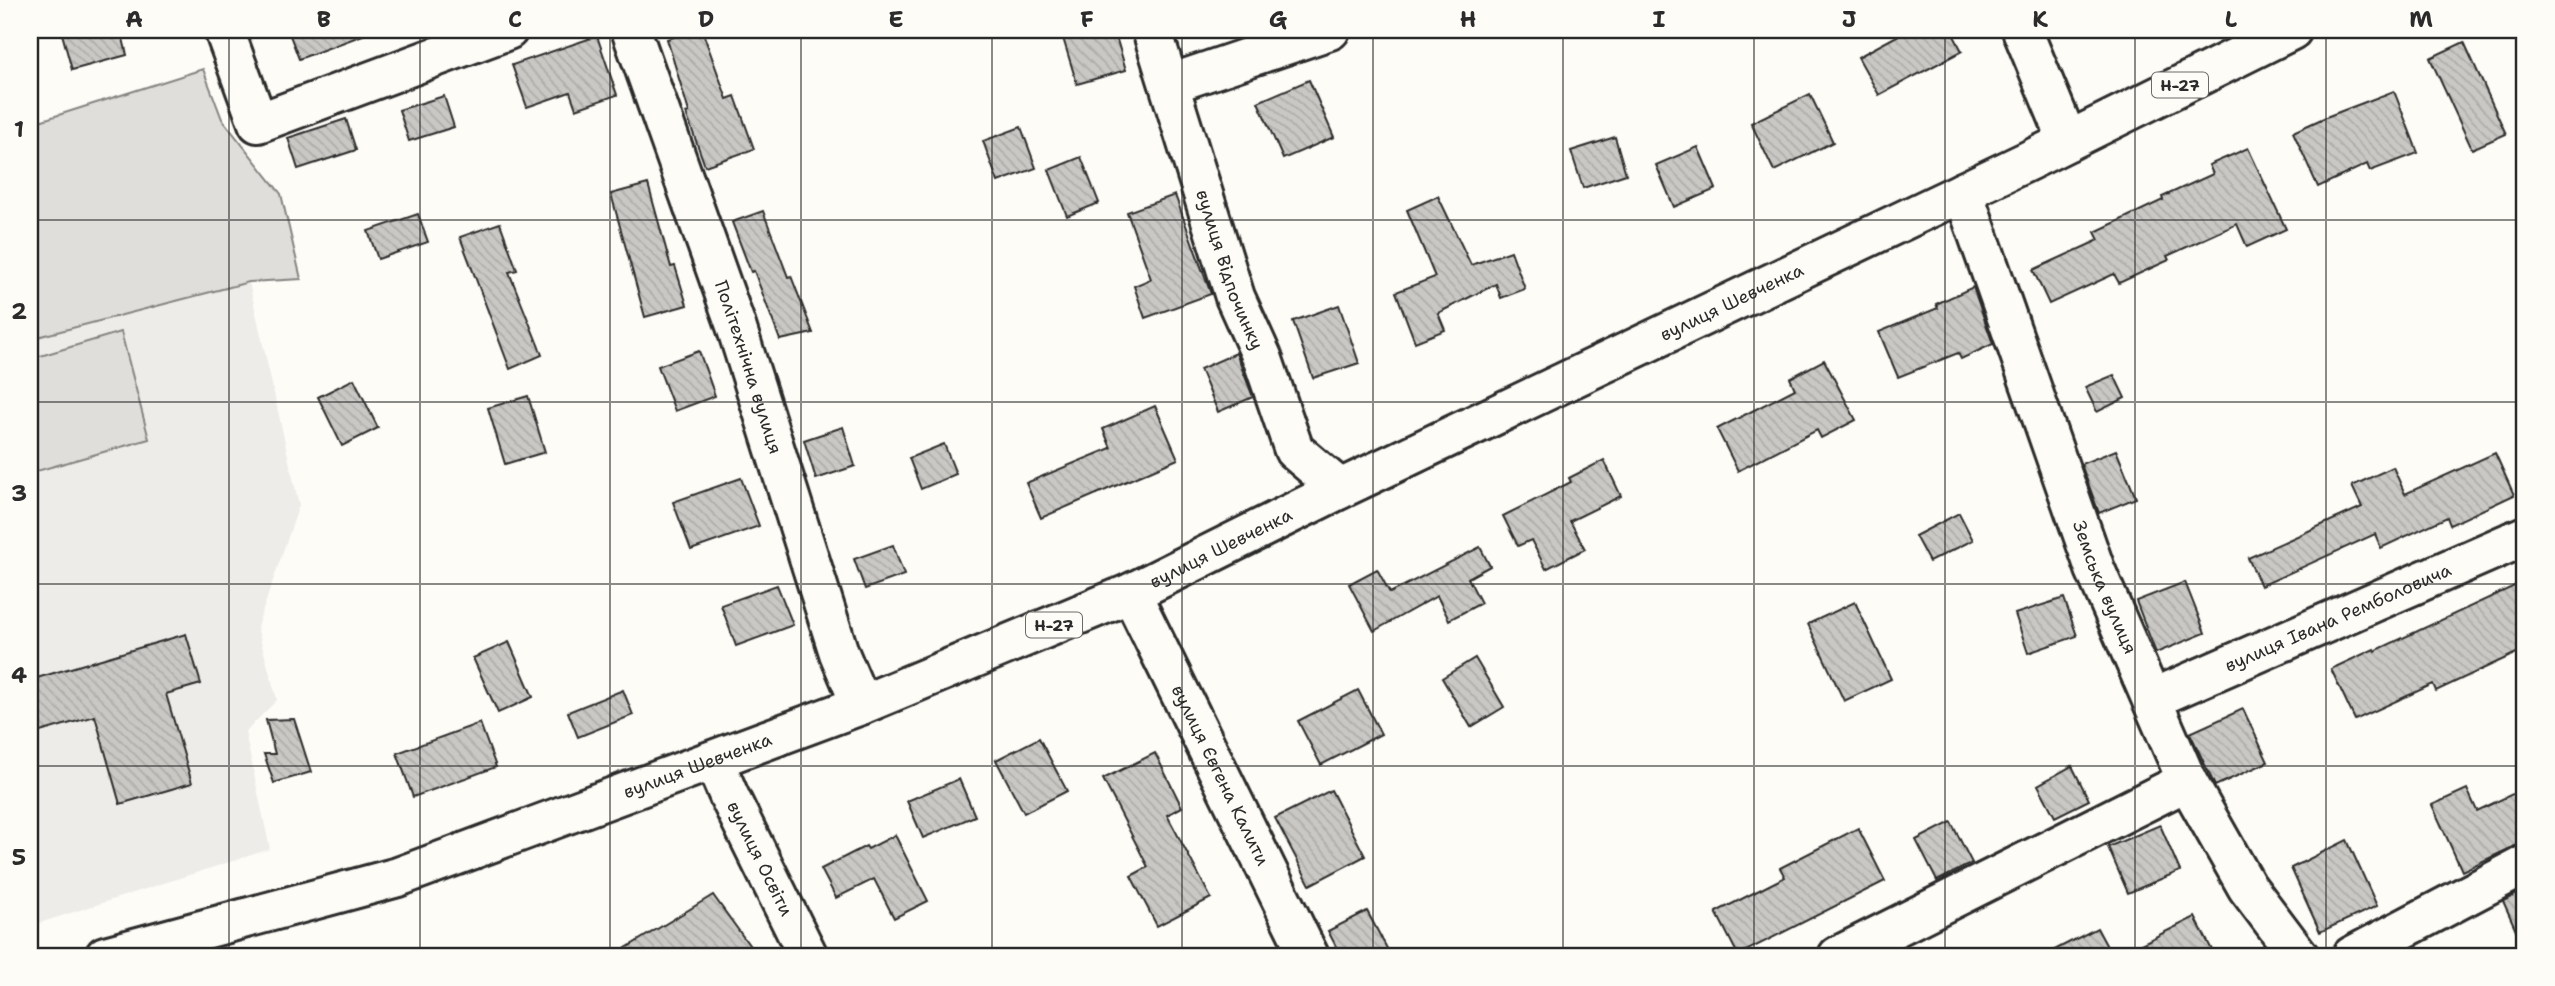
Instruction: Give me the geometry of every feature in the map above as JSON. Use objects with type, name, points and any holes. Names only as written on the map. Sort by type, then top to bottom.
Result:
[{"type":"street","points":[[224,30],[258,123],[508,30]]},
{"type":"street","name":"Політехнічна вулиця","points":[[631,30],[736,326],[839,653],[861,705]]},
{"type":"street","name":"вулиця Відпочинку","points":[[1152,30],[1235,297],[1262,357],[1294,450],[1340,489]]},
{"type":"street","points":[[1170,84],[1330,30]]},
{"type":"street","points":[[2022,30],[2068,141]]},
{"type":"street","name":"вулиця Шевченка","points":[[105,956],[398,877],[861,705],[1131,593],[1340,489],[1963,192],[2292,30]]},
{"type":"street","name":"Земська вулиця","points":[[1963,192],[2095,569],[2187,780],[2247,887],[2299,956]]},
{"type":"street","name":"вулиця Івана Ремболовича","points":[[2152,699],[2525,536]]},
{"type":"street","name":"вулиця Євгена Калити","points":[[1131,593],[1310,956]]},
{"type":"street","name":"вулиця Освіти","points":[[714,761],[808,956]]},
{"type":"street","points":[[1838,956],[2187,780]]},
{"type":"street","points":[[2351,956],[2525,864]]},
{"type":"shaded area","points":[[203,69],[222,119],[281,194],[301,279],[249,282],[30,339],[30,124]]},
{"type":"shaded area","points":[[249,282],[299,505],[257,627],[277,700],[245,732],[270,849],[30,926],[30,339]]},
{"type":"shaded area","points":[[121,332],[149,439],[30,473],[30,359]]},
{"type":"building","points":[[61,30],[121,30],[127,55],[72,70]]},
{"type":"building","points":[[288,30],[370,30],[371,32],[299,59]]},
{"type":"building","points":[[702,30],[727,99],[735,96],[754,149],[705,166],[686,113],[689,112],[667,39]]},
{"type":"building","points":[[1091,30],[1114,30],[1126,70],[1077,84],[1063,38]]},
{"type":"building","points":[[1908,30],[1951,30],[1962,51],[1879,95],[1858,57]]},
{"type":"building","points":[[597,36],[617,95],[576,109],[570,92],[527,107],[512,65]]},
{"type":"building","points":[[2464,42],[2506,134],[2472,149],[2430,58]]},
{"type":"building","points":[[1309,80],[1334,137],[1283,159],[1258,102]]},
{"type":"building","points":[[2394,91],[2418,153],[2370,171],[2367,164],[2318,187],[2293,132]]},
{"type":"building","points":[[1810,94],[1833,142],[1774,171],[1751,123]]},
{"type":"building","points":[[444,96],[454,127],[409,141],[399,110]]},
{"type":"building","points":[[346,119],[356,150],[298,169],[288,138]]},
{"type":"building","points":[[1021,127],[1036,168],[998,182],[983,141]]},
{"type":"building","points":[[1615,137],[1626,174],[1583,188],[1571,151]]},
{"type":"building","points":[[1698,147],[1716,189],[1674,207],[1656,165]]},
{"type":"building","points":[[2248,148],[2286,229],[2247,247],[2237,224],[2167,256],[2169,260],[2119,283],[2114,274],[2049,304],[2033,270],[2099,240],[2095,232],[2213,174],[2209,165]]},
{"type":"building","points":[[1081,157],[1099,203],[1067,216],[1049,170]]},
{"type":"building","points":[[648,184],[671,267],[675,266],[687,305],[645,317],[611,194]]},
{"type":"building","points":[[1175,195],[1211,294],[1145,318],[1134,286],[1151,279],[1127,212]]},
{"type":"building","points":[[1438,196],[1471,265],[1511,251],[1525,289],[1501,298],[1496,284],[1438,313],[1445,330],[1415,342],[1396,292],[1435,277],[1407,210]]},
{"type":"building","points":[[763,211],[813,333],[780,340],[754,271],[751,272],[732,222]]},
{"type":"building","points":[[418,214],[428,242],[378,259],[368,231]]},
{"type":"building","points":[[500,223],[517,270],[509,272],[542,355],[510,369],[460,237]]},
{"type":"building","points":[[1973,287],[1993,344],[1961,359],[1958,353],[1898,377],[1879,332],[1938,308],[1936,304]]},
{"type":"building","points":[[1339,305],[1359,363],[1313,378],[1293,321]]},
{"type":"building","points":[[699,351],[715,396],[675,411],[658,366]]},
{"type":"building","points":[[1236,353],[1253,397],[1218,412],[1200,369]]},
{"type":"building","points":[[1824,360],[1856,420],[1821,438],[1817,430],[1738,471],[1717,429],[1795,389],[1790,378]]},
{"type":"building","points":[[2114,375],[2125,398],[2097,412],[2085,387]]},
{"type":"building","points":[[354,379],[378,428],[342,446],[318,397]]},
{"type":"building","points":[[528,396],[545,452],[505,464],[488,408]]},
{"type":"building","points":[[1155,406],[1178,459],[1041,518],[1026,483],[1111,448],[1103,429]]},
{"type":"building","points":[[843,427],[855,466],[816,479],[804,440]]},
{"type":"building","points":[[944,444],[956,474],[921,489],[909,458]]},
{"type":"building","points":[[2116,450],[2136,498],[2099,513],[2081,464]]},
{"type":"building","points":[[2495,453],[2514,495],[2450,525],[2447,517],[2381,548],[2375,534],[2261,586],[2248,558],[2362,507],[2352,486],[2393,467],[2405,494]]},
{"type":"building","points":[[1604,460],[1621,496],[1570,521],[1585,549],[1546,569],[1531,540],[1518,546],[1503,516],[1571,482],[1569,478]]},
{"type":"building","points":[[741,478],[759,526],[691,550],[673,502]]},
{"type":"building","points":[[1959,513],[1973,540],[1929,562],[1915,536]]},
{"type":"building","points":[[893,545],[904,575],[865,589],[854,559]]},
{"type":"building","points":[[1480,547],[1490,566],[1468,578],[1481,603],[1449,620],[1437,596],[1374,631],[1349,584],[1377,569],[1390,593]]},
{"type":"building","points":[[2525,581],[2525,649],[2436,691],[2433,684],[2355,720],[2331,669]]},
{"type":"building","points":[[2185,582],[2205,633],[2156,653],[2136,601]]},
{"type":"building","points":[[777,585],[793,625],[736,646],[721,605]]},
{"type":"building","points":[[2064,598],[2077,636],[2028,653],[2015,614]]},
{"type":"building","points":[[1855,602],[1891,679],[1844,701],[1808,624]]},
{"type":"building","points":[[186,634],[201,684],[166,694],[192,783],[120,804],[95,716],[30,735],[30,680]]},
{"type":"building","points":[[509,642],[533,697],[498,713],[473,658]]},
{"type":"building","points":[[1475,658],[1504,707],[1471,727],[1442,678]]},
{"type":"building","points":[[623,690],[633,715],[578,737],[568,712]]},
{"type":"building","points":[[1358,690],[1381,734],[1321,765],[1298,721]]},
{"type":"building","points":[[2243,709],[2268,762],[2215,786],[2190,733]]},
{"type":"building","points":[[294,719],[311,772],[274,783],[264,754],[275,754],[266,720]]},
{"type":"building","points":[[480,723],[496,767],[413,797],[397,753]]},
{"type":"building","points":[[1039,738],[1067,791],[1024,813],[996,760]]},
{"type":"building","points":[[1155,753],[1182,807],[1167,815],[1211,898],[1157,926],[1131,876],[1148,867],[1103,779]]},
{"type":"building","points":[[2072,766],[2089,800],[2055,817],[2038,785]]},
{"type":"building","points":[[959,779],[975,816],[923,838],[907,801]]},
{"type":"building","points":[[2525,788],[2525,843],[2462,871],[2432,805],[2467,789],[2477,811]]},
{"type":"building","points":[[1331,790],[1365,856],[1310,885],[1275,818]]},
{"type":"building","points":[[1951,822],[1972,863],[1937,881],[1916,840]]},
{"type":"building","points":[[2160,825],[2180,871],[2128,893],[2108,847]]},
{"type":"building","points":[[1858,828],[1885,881],[1738,955],[1716,912],[1785,877],[1780,868]]},
{"type":"building","points":[[895,835],[928,901],[894,918],[874,879],[836,898],[821,869],[866,846],[868,849]]},
{"type":"building","points":[[2347,840],[2377,906],[2320,932],[2291,868]]},
{"type":"building","points":[[2525,890],[2525,950],[2503,901]]},
{"type":"building","points":[[713,895],[757,956],[613,956]]},
{"type":"building","points":[[1367,911],[1391,956],[1341,956],[1328,931]]},
{"type":"building","points":[[2195,917],[2215,956],[2117,956]]},
{"type":"building","points":[[2097,928],[2112,956],[2043,956]]}]
